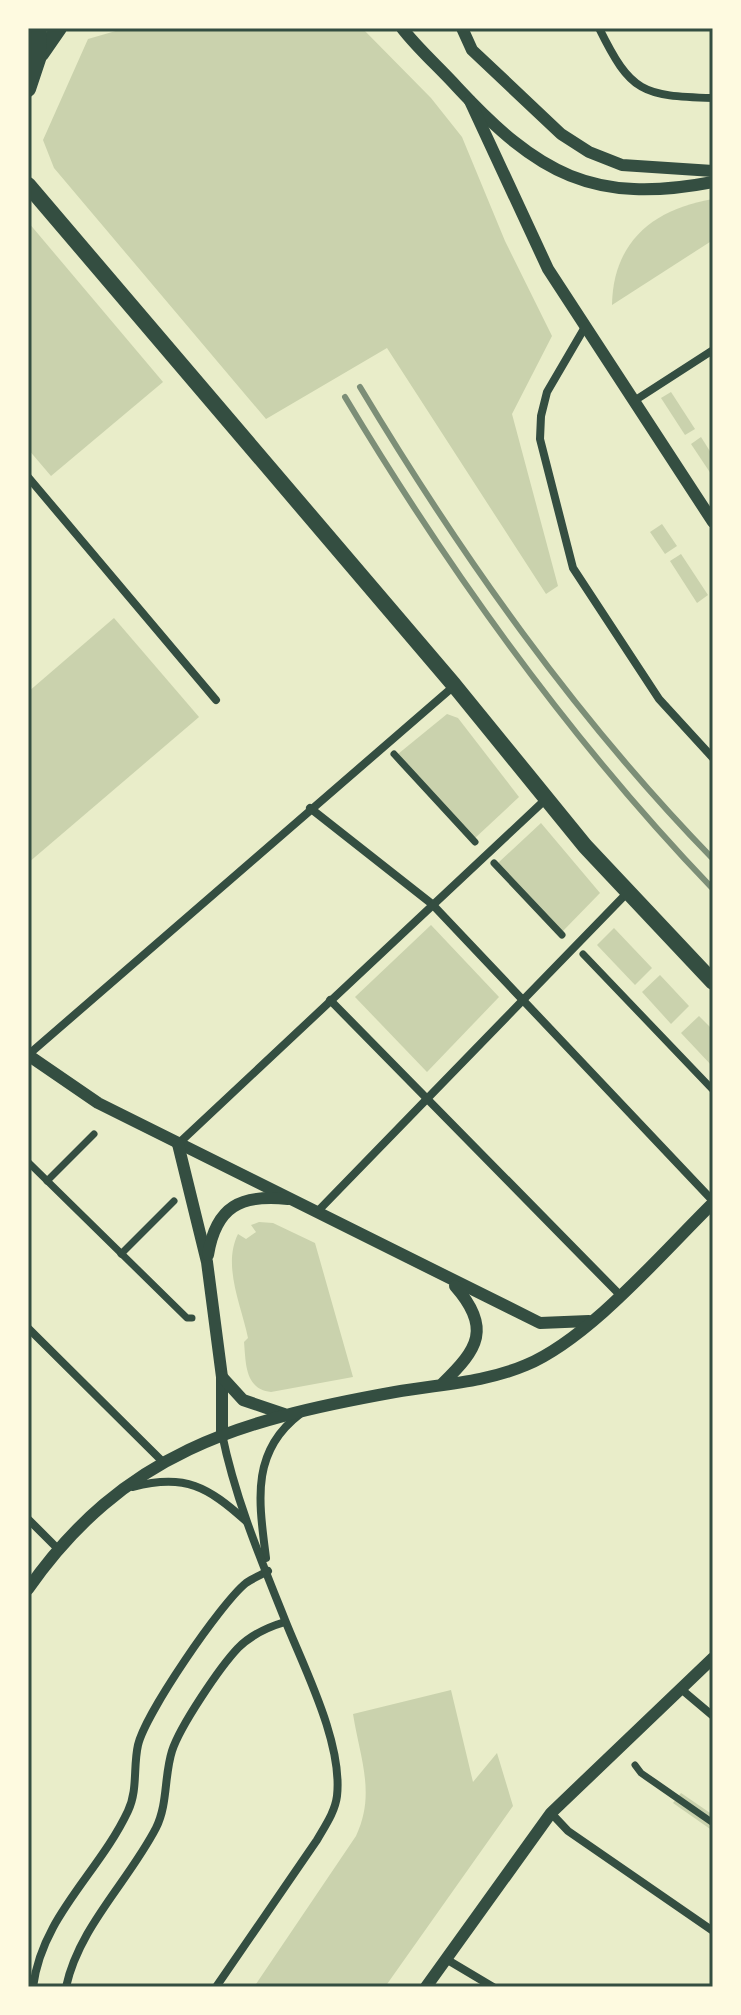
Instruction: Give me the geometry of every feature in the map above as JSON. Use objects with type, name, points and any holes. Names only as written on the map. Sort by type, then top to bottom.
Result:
[{"type":"main road","points":[[38,59],[39,28]]},
{"type":"main road","points":[[28,89],[38,59],[59,28]]},
{"type":"main road","points":[[28,172],[32,188],[454,685],[546,799],[627,893],[713,982]]},
{"type":"street","points":[[402,28],[470,101],[529,154],[553,170],[606,188],[647,190],[713,182]]},
{"type":"street","points":[[462,28],[472,50],[561,134],[589,152],[622,165],[713,171]]},
{"type":"street","points":[[599,28],[626,76],[644,90],[667,96],[713,98]]},
{"type":"street","points":[[470,101],[542,258],[713,522]]},
{"type":"street","points":[[585,327],[557,372],[541,416],[540,439],[573,568],[659,699],[713,758]]},
{"type":"street","points":[[634,401],[713,350]]},
{"type":"street","points":[[28,477],[216,700]]},
{"type":"street","points":[[454,685],[28,1055],[98,1103],[540,1323],[589,1321]]},
{"type":"street","points":[[394,754],[475,842]]},
{"type":"street","points":[[178,1144],[546,799]]},
{"type":"street","points":[[28,1589],[57,1548],[118,1490],[163,1462],[222,1434],[307,1408],[443,1383],[491,1378],[555,1351],[619,1294],[713,1202],[432,904],[310,808]]},
{"type":"street","points":[[494,863],[562,935]]},
{"type":"street","points":[[317,1212],[627,893]]},
{"type":"street","points":[[583,954],[713,1090]]},
{"type":"street","points":[[330,1000],[619,1294]]},
{"type":"street","points":[[47,1181],[94,1134]]},
{"type":"street","points":[[178,1144],[207,1262],[222,1377],[222,1434],[247,1521],[285,1622],[317,1692],[336,1774],[337,1796],[331,1817],[317,1840],[216,1987]]},
{"type":"street","points":[[28,1162],[187,1318],[192,1318]]},
{"type":"street","points":[[207,1262],[219,1219],[237,1203],[264,1197],[295,1200]]},
{"type":"street","points":[[121,1254],[174,1201]]},
{"type":"street","points":[[443,1383],[470,1357],[478,1336],[476,1316],[450,1280]]},
{"type":"street","points":[[28,1328],[163,1462]]},
{"type":"street","points":[[222,1377],[243,1400],[284,1414]]},
{"type":"street","points":[[268,1571],[261,1502],[262,1469],[267,1451],[281,1428],[307,1408]]},
{"type":"street","points":[[118,1490],[166,1481],[184,1482],[205,1488],[247,1521]]},
{"type":"street","points":[[28,1519],[57,1548]]},
{"type":"street","points":[[33,1987],[40,1951],[51,1927],[128,1812],[135,1783],[138,1742],[159,1703],[213,1622],[245,1584],[268,1571]]},
{"type":"street","points":[[66,1987],[80,1947],[157,1827],[168,1791],[172,1752],[184,1726],[238,1649],[265,1629],[285,1622]]},
{"type":"street","points":[[426,1987],[551,1813],[713,1658]]},
{"type":"street","points":[[681,1689],[713,1716]]},
{"type":"street","points":[[635,1765],[641,1773],[713,1823]]},
{"type":"street","points":[[551,1813],[568,1831],[713,1931]]},
{"type":"street","points":[[446,1959],[493,1987]]},
{"type":"green space","points":[[126,28],[362,28],[431,98],[462,137],[505,241],[552,336],[512,414],[558,586],[546,594],[387,348],[266,419],[54,168],[43,140],[88,39]]},
{"type":"green space","points":[[713,199],[713,240],[612,305],[620,263],[640,232],[672,211]]},
{"type":"green space","points":[[28,222],[163,382],[51,476],[28,449]]},
{"type":"green space","points":[[671,392],[695,429],[685,435],[661,398]]},
{"type":"green space","points":[[701,437],[713,456],[713,477],[691,444]]},
{"type":"green space","points":[[662,524],[677,546],[665,554],[650,532]]},
{"type":"green space","points":[[681,554],[708,595],[697,603],[670,561]]},
{"type":"green space","points":[[114,618],[199,717],[28,863],[28,692]]},
{"type":"green space","points":[[447,714],[458,718],[519,797],[474,839],[398,754]]},
{"type":"green space","points":[[541,823],[600,893],[562,932],[498,863]]},
{"type":"green space","points":[[431,925],[499,997],[427,1072],[355,997]]},
{"type":"green space","points":[[614,928],[652,968],[635,985],[597,945]]},
{"type":"green space","points":[[660,975],[689,1006],[671,1024],[642,992]]},
{"type":"green space","points":[[699,1016],[713,1030],[713,1067],[681,1033]]},
{"type":"green space","points":[[273,1223],[315,1243],[353,1377],[271,1392],[262,1390],[252,1381],[248,1374],[244,1342],[248,1338],[235,1286],[232,1259],[238,1234],[246,1239],[256,1232],[251,1225]]},
{"type":"green space","points":[[451,1690],[473,1782],[497,1753],[513,1806],[385,1987],[254,1987],[356,1836],[362,1821],[365,1776],[353,1714]]},
{"type":"green space","points":[[681,1793],[713,1815],[713,1831],[673,1803]]},
{"type":"railway","points":[[360,387],[439,512],[523,634],[614,749],[713,859]]},
{"type":"railway","points":[[345,397],[427,528],[515,654],[610,774],[713,889]]}]
